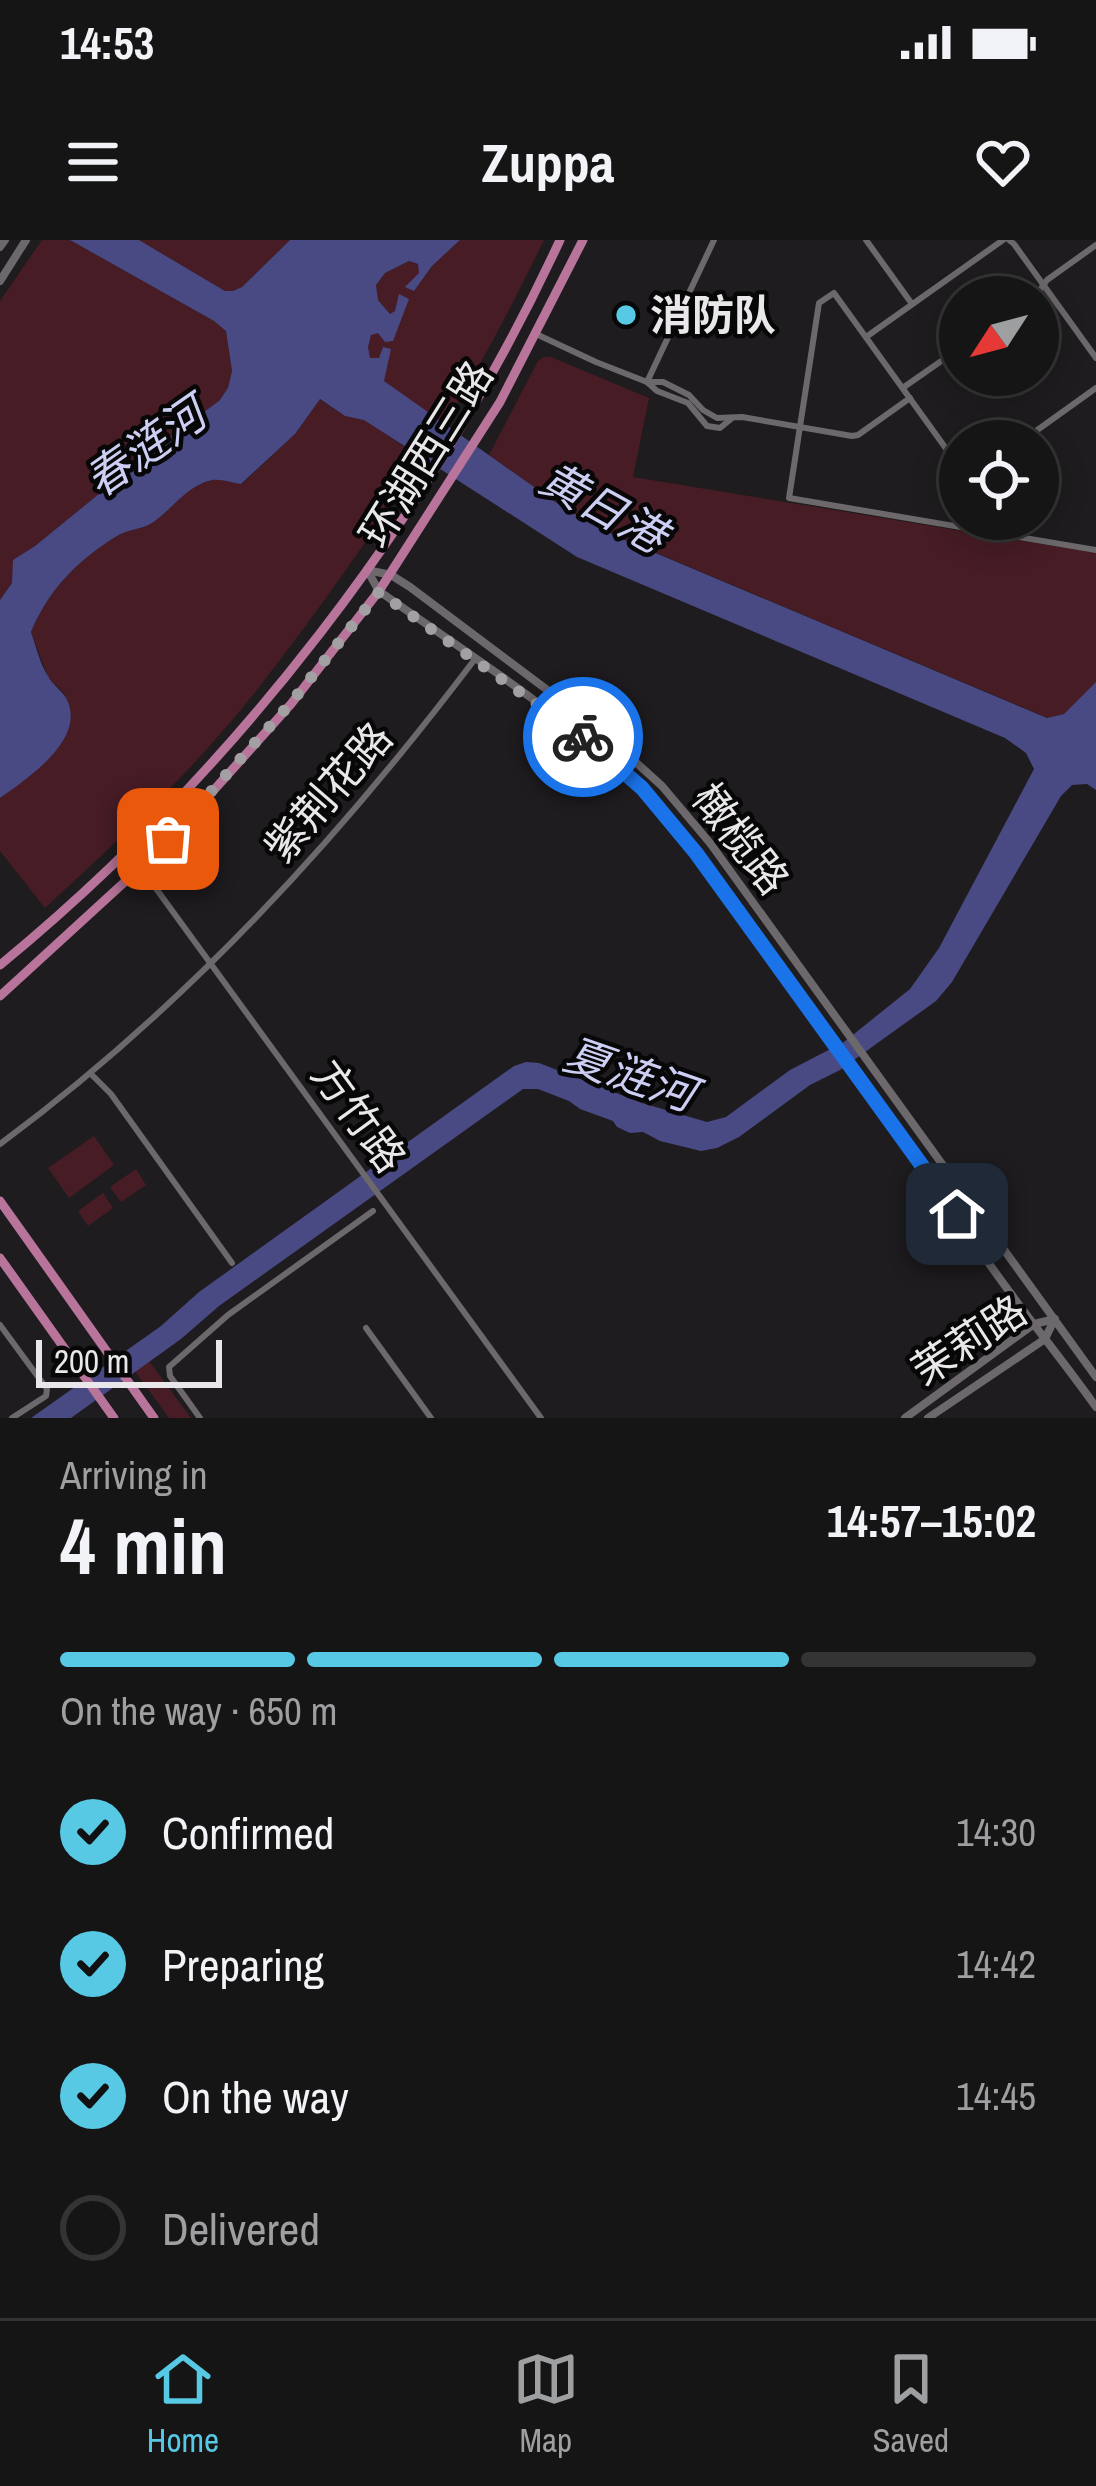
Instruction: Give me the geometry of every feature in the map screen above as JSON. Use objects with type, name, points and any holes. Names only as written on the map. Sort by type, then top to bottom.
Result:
[{"type":"main road","points":[[0,281],[26,240]]},
{"type":"main road","name":"环湖西三路","points":[[0,965],[128,850],[292,670],[367,571],[458,430],[518,326],[560,240]]},
{"type":"main road","name":"环湖西三路","points":[[0,996],[141,867],[290,704],[379,592],[476,443],[583,240]]},
{"type":"main road","name":"橄榄路","points":[[367,571],[391,574],[598,728],[662,786],[710,843],[1096,1377]]},
{"type":"main road","name":"橄榄路","points":[[367,571],[379,592],[587,740],[642,788],[696,853],[1096,1407]]},
{"type":"main road","points":[[0,1202],[154,1418]]},
{"type":"main road","points":[[0,1258],[114,1418]]},
{"type":"main road","name":"茉莉路","points":[[905,1418],[1034,1324],[1054,1319]]},
{"type":"main road","name":"茉莉路","points":[[928,1418],[1046,1339],[1054,1319]]},
{"type":"street","points":[[647,382],[714,240]]},
{"type":"street","points":[[866,240],[912,304]]},
{"type":"street","points":[[977,240],[986,252]]},
{"type":"street","points":[[866,337],[1006,240],[1036,276]]},
{"type":"street","points":[[1053,276],[1096,245]]},
{"type":"street","points":[[939,439],[834,293],[819,303],[789,499],[1001,529],[1096,550]]},
{"type":"street","points":[[1059,306],[1096,358]]},
{"type":"street","points":[[536,334],[647,382],[663,382],[689,395],[710,416],[857,435],[910,398]]},
{"type":"street","points":[[903,388],[939,363]]},
{"type":"street","points":[[1051,420],[1096,388]]},
{"type":"street","name":"紫荆花路","points":[[0,1144],[91,1073],[212,963],[384,776],[476,659]]},
{"type":"street","name":"方竹路","points":[[128,850],[541,1418]]},
{"type":"street","points":[[91,1073],[112,1094],[232,1263]]},
{"type":"street","points":[[200,1418],[170,1376],[169,1366],[228,1315],[373,1211]]},
{"type":"street","points":[[0,1325],[46,1389],[46,1396],[12,1418]]},
{"type":"street","points":[[366,1328],[431,1418]]},
{"type":"shaded area","points":[[42,240],[70,240],[214,321],[226,330],[232,371],[219,401],[14,560],[12,583],[0,600],[0,301]]},
{"type":"shaded area","points":[[70,240],[139,240],[225,291],[233,291],[290,240],[460,240],[414,291],[405,287],[419,273],[418,264],[409,261],[385,273],[376,285],[378,300],[390,314],[399,294],[409,299],[393,341],[385,342],[378,333],[371,335],[370,358],[379,358],[383,347],[391,349],[384,381],[564,508],[620,538],[1047,718],[1064,714],[1096,682],[1096,790],[1087,784],[1072,785],[1061,796],[952,982],[936,1001],[739,1137],[701,1151],[643,1132],[630,1133],[569,1101],[538,1089],[523,1089],[71,1418],[31,1418],[514,1066],[539,1063],[642,1103],[707,1122],[726,1117],[790,1070],[844,1042],[910,989],[939,948],[1034,769],[1026,753],[1005,738],[577,557],[364,420],[345,416],[320,399],[295,434],[241,484],[213,480],[196,487],[152,523],[103,545],[56,589],[31,632],[45,671],[66,698],[69,728],[52,756],[0,798],[0,600],[12,583],[13,560],[219,401],[232,371],[226,331],[214,321]]},
{"type":"shaded area","points":[[139,240],[290,240],[242,287],[225,291]]},
{"type":"shaded area","points":[[460,240],[544,240],[444,426],[384,381],[379,358],[370,358],[368,347],[371,334],[378,332],[385,342],[395,311],[391,315],[378,300],[376,285],[385,273],[409,261],[419,265],[414,291]]},
{"type":"shaded area","points":[[551,357],[649,398],[633,477],[939,527],[939,540],[1017,540],[1096,553],[1096,682],[1064,714],[1048,718],[621,538],[564,508],[489,455],[538,361]]},
{"type":"shaded area","points":[[319,399],[345,416],[364,419],[422,459],[278,663],[232,720],[155,804],[45,908],[0,851],[0,798],[34,769],[65,695],[48,677],[31,632],[38,617],[66,577],[103,545],[152,523],[204,482],[242,484],[295,434]]},
{"type":"shaded area","points":[[94,1136],[114,1165],[69,1198],[48,1168]]},
{"type":"shaded area","points":[[136,1169],[146,1185],[121,1202],[110,1187]]},
{"type":"shaded area","points":[[103,1193],[113,1208],[88,1226],[78,1211]]},
{"type":"shaded area","points":[[149,1361],[191,1418],[169,1418],[135,1371]]},
{"type":"way so far","points":[[168,839],[290,704],[379,592],[583,737]]},
{"type":"place","name":"消防队","points":[[626,315]]},
{"type":"route","points":[[583,737],[642,788],[696,853],[957,1214]]},
{"type":"water label","name":"春涟河","points":[[145,447]]},
{"type":"water label","name":"黄日港","points":[[603,507]]},
{"type":"water label","name":"夏涟河","points":[[630,1074]]}]
